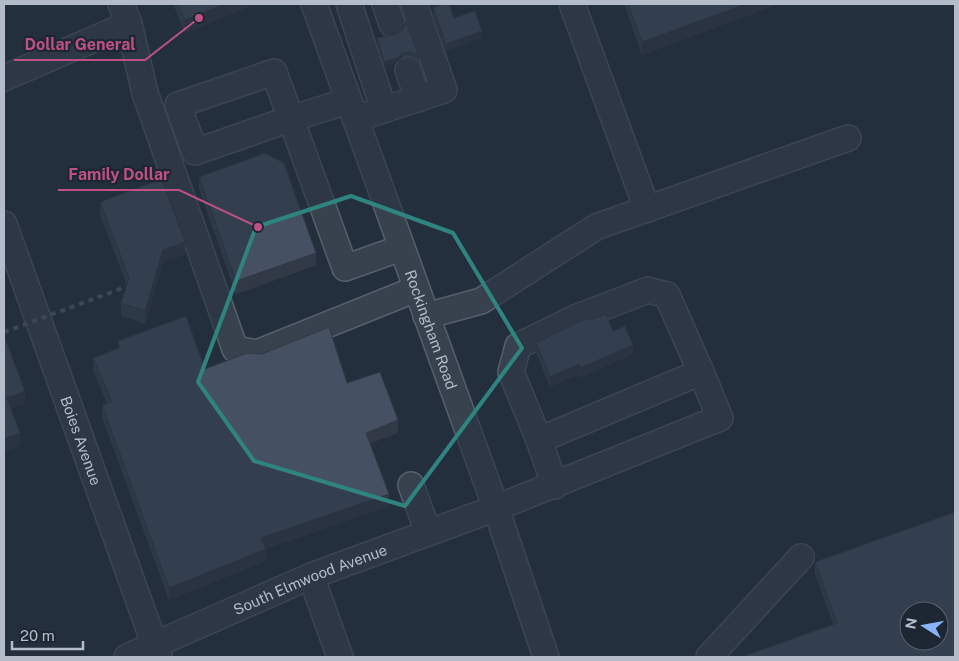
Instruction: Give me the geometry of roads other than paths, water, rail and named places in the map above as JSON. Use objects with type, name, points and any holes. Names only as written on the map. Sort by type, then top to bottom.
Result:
[{"type":"street","name":"Rockingham Road","points":[[316,4],[401,248],[496,508],[546,657]]},
{"type":"street","points":[[349,4],[384,110]]},
{"type":"street","points":[[401,248],[345,268],[290,119],[352,110],[384,110],[444,90],[414,4]]},
{"type":"street","points":[[572,4],[648,209]]},
{"type":"street","points":[[4,78],[125,14],[144,93],[235,349],[257,353],[416,289]]},
{"type":"street","points":[[408,70],[418,99]]},
{"type":"street","points":[[426,316],[481,301],[596,227],[848,138]]},
{"type":"street","name":"Boies Avenue","points":[[4,224],[157,652]]},
{"type":"street","points":[[539,440],[701,372],[667,295],[648,290],[575,318],[518,346],[511,372],[539,440],[555,486]]},
{"type":"street","name":"South Elmwood Avenue","points":[[127,657],[157,652],[311,576],[555,486],[720,418],[701,372]]},
{"type":"street","points":[[411,485],[428,532]]},
{"type":"street","points":[[710,657],[801,557]]},
{"type":"street","points":[[311,576],[340,657]]},
{"type":"railway","points":[[4,332],[126,287]]},
{"type":"place","name":"Dollar General","points":[[199,18]]},
{"type":"place","name":"Family Dollar","points":[[258,227]]}]
